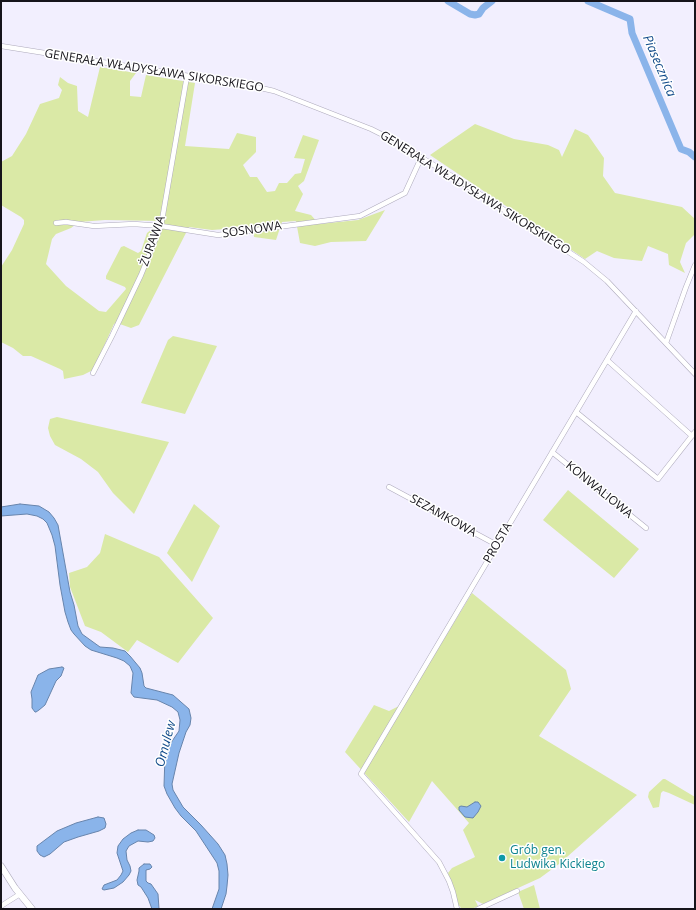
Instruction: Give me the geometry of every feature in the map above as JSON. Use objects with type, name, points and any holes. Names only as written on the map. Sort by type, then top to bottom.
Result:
[{"type":"street","name":"GENERAŁA WŁADYSŁAWA SIKORSKIEGO","points":[[1,46],[252,86],[274,91],[391,139],[455,178],[584,262],[607,281],[695,374]]},
{"type":"street","name":"ŻURAWIA","points":[[93,373],[135,287],[161,226],[187,76]]},
{"type":"street","name":"SOSNOWA","points":[[56,223],[66,222],[94,226],[134,224],[161,226],[218,235],[360,216],[405,193],[421,158]]},
{"type":"street","points":[[666,343],[695,265]]},
{"type":"street","name":"PROSTA","points":[[457,909],[449,881],[439,862],[361,774],[636,311]]},
{"type":"street","points":[[576,412],[658,479],[693,434],[607,360]]},
{"type":"street","name":"KONWALIOWA","points":[[552,452],[646,528]]},
{"type":"street","name":"SEZAMKOWA","points":[[389,487],[497,545]]},
{"type":"street","points":[[1,866],[32,909]]},
{"type":"street","points":[[478,909],[517,891]]},
{"type":"street","points":[[1,906],[20,894]]},
{"type":"green space","points":[[100,67],[136,73],[130,81],[130,96],[141,97],[146,75],[195,83],[185,146],[229,149],[237,133],[256,137],[256,152],[243,165],[250,177],[257,177],[267,192],[275,191],[279,183],[287,183],[295,174],[301,173],[305,159],[294,158],[303,135],[319,140],[304,181],[298,186],[303,194],[295,211],[311,215],[319,224],[358,220],[385,210],[366,241],[331,242],[315,246],[300,243],[296,221],[282,222],[276,240],[254,237],[253,227],[212,230],[189,227],[139,325],[131,328],[117,323],[114,324],[93,370],[83,375],[64,379],[63,371],[60,369],[31,356],[23,356],[13,348],[1,342],[1,267],[12,250],[24,224],[24,220],[1,205],[1,162],[12,156],[26,134],[40,104],[59,98],[62,90],[58,85],[60,77],[68,83],[77,86],[78,111],[88,117]],"holes":[[[105,220],[162,221],[147,233],[141,251],[138,253],[124,246],[121,247],[106,276],[106,279],[125,287],[126,289],[106,312],[99,311],[66,286],[46,264],[52,239],[56,234],[71,228],[79,222]]]},
{"type":"green space","points":[[475,124],[514,139],[548,145],[559,150],[562,157],[575,129],[588,135],[604,158],[603,176],[615,193],[682,207],[695,219],[695,234],[686,243],[680,262],[685,273],[669,265],[668,254],[648,246],[642,261],[614,258],[597,251],[585,259],[430,155]]},
{"type":"green space","points":[[173,336],[217,346],[185,414],[141,403],[168,340]]},
{"type":"green space","points":[[57,417],[169,442],[134,514],[113,493],[98,472],[81,459],[55,445],[48,428],[50,419]]},
{"type":"green space","points":[[568,490],[639,549],[614,578],[543,520]]},
{"type":"green space","points":[[194,504],[220,526],[192,582],[167,553]]},
{"type":"green space","points":[[105,534],[159,557],[213,618],[178,663],[137,640],[128,652],[101,632],[85,626],[70,587],[69,573],[87,567],[100,553]]},
{"type":"green space","points":[[472,593],[566,670],[571,689],[539,736],[637,795],[559,864],[540,878],[483,904],[475,900],[478,906],[472,909],[461,909],[460,906],[458,906],[448,873],[452,868],[475,857],[463,830],[469,823],[432,781],[409,822],[345,752],[374,705],[389,711],[405,703]]},
{"type":"green space","points":[[663,779],[695,797],[695,805],[663,791],[661,793],[659,807],[653,808],[648,797],[649,792]]},
{"type":"green space","points":[[534,885],[540,909],[524,909],[518,892]]},
{"type":"water","points":[[20,504],[39,506],[49,512],[58,525],[70,592],[78,626],[82,634],[100,647],[125,651],[140,668],[144,686],[146,688],[173,695],[189,709],[191,718],[190,725],[179,753],[172,784],[173,790],[183,807],[218,844],[225,855],[228,875],[226,894],[221,909],[212,909],[219,889],[219,871],[217,863],[196,831],[175,808],[164,786],[165,755],[166,750],[179,731],[180,720],[178,712],[172,707],[157,700],[134,697],[131,693],[133,673],[130,666],[117,658],[91,650],[74,634],[71,630],[65,612],[55,546],[47,523],[37,516],[27,514],[1,516],[1,507]]},
{"type":"water","points":[[64,668],[61,676],[56,681],[45,705],[35,712],[32,708],[31,692],[38,675],[49,669]]},
{"type":"water","points":[[475,802],[478,802],[481,806],[478,812],[473,818],[465,817],[459,810],[459,807],[467,807]]},
{"type":"water","points":[[98,817],[104,818],[106,824],[105,828],[64,842],[44,857],[37,851],[37,846],[57,831],[76,823]]},
{"type":"water","points":[[138,830],[146,830],[154,835],[155,838],[153,841],[138,841],[129,846],[126,851],[127,860],[131,871],[129,875],[123,882],[114,888],[102,889],[104,885],[117,880],[121,875],[123,871],[117,853],[118,846],[123,839]]},
{"type":"water","points":[[144,864],[150,864],[152,867],[146,870],[146,881],[151,884],[158,894],[159,909],[152,909],[148,898],[138,885],[137,880],[139,868]]},
{"type":"waterway","name":"Piasecznica","points":[[448,1],[470,14],[475,15],[479,14],[483,8],[492,1]]},
{"type":"waterway","name":"Piasecznica","points":[[588,1],[630,19],[632,33],[681,149],[689,152],[695,157]]},
{"type":"place","name":"Grób gen. Ludwika Kickiego","points":[[502,858]]},
{"type":"water label","name":"Omulew","points":[[166,744]]}]
